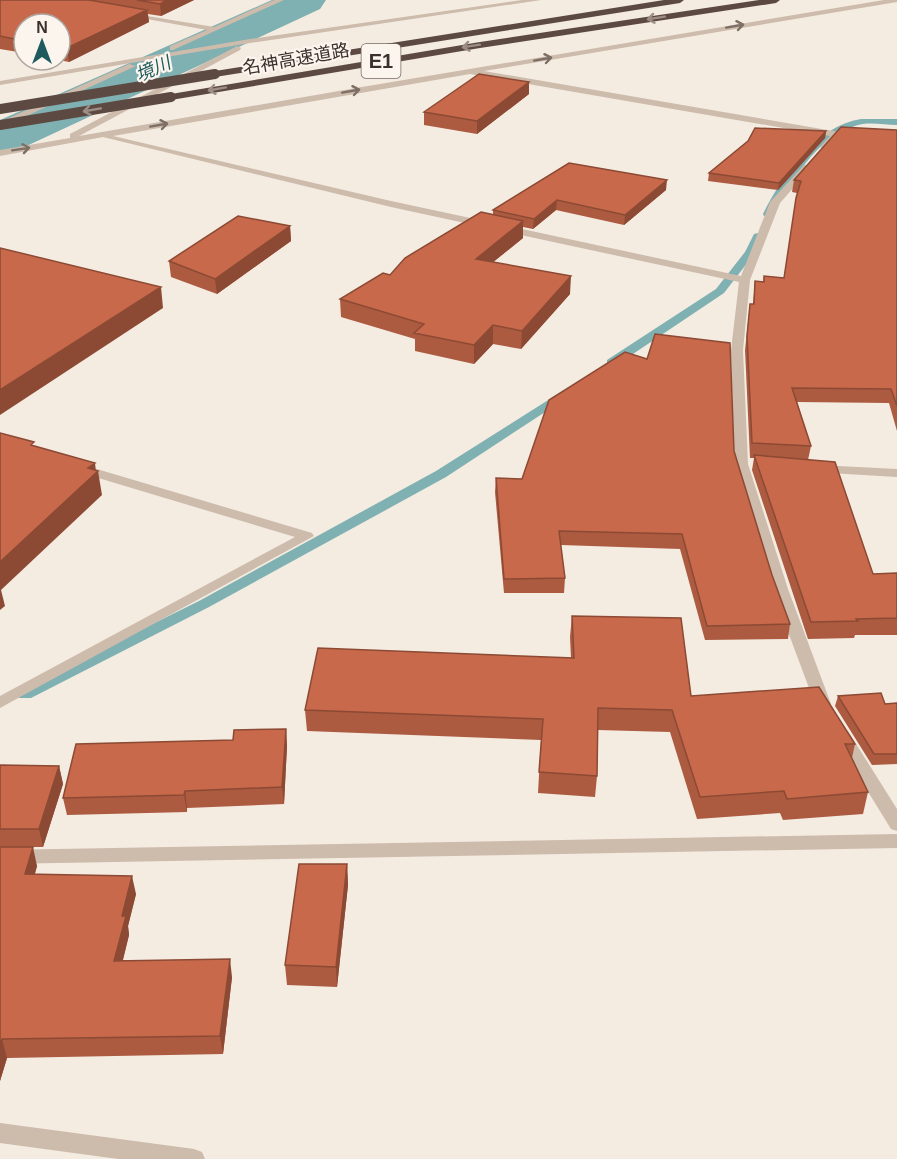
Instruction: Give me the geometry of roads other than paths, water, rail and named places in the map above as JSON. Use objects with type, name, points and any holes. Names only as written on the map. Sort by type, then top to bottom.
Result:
[{"type":"highway","name":"名神高速道路","points":[[0,109],[680,0]]},
{"type":"highway","name":"名神高速道路","points":[[0,125],[776,0]]},
{"type":"street","points":[[0,125],[280,0]]},
{"type":"street","points":[[0,83],[250,41],[537,0]]},
{"type":"street","points":[[0,153],[469,71],[897,0]]},
{"type":"street","points":[[125,15],[215,29]]},
{"type":"street","points":[[58,143],[250,41]]},
{"type":"street","points":[[469,71],[836,134],[821,151]]},
{"type":"street","points":[[101,135],[391,204],[745,280]]},
{"type":"street","points":[[813,160],[775,202],[745,280],[737,350],[746,465],[780,589],[819,697],[897,824]]},
{"type":"street","points":[[0,703],[307,536],[68,464]]},
{"type":"street","points":[[808,468],[897,473]]},
{"type":"street","points":[[0,857],[897,841]]},
{"type":"street","points":[[0,1132],[194,1159]]},
{"type":"waterway","name":"境川","points":[[0,139],[306,0]]},
{"type":"waterway","points":[[768,214],[792,174],[825,140],[851,124],[867,121],[897,122]]},
{"type":"waterway","points":[[611,363],[720,291],[750,253],[758,236]]},
{"type":"waterway","points":[[25,694],[204,604],[441,474],[564,394]]}]
